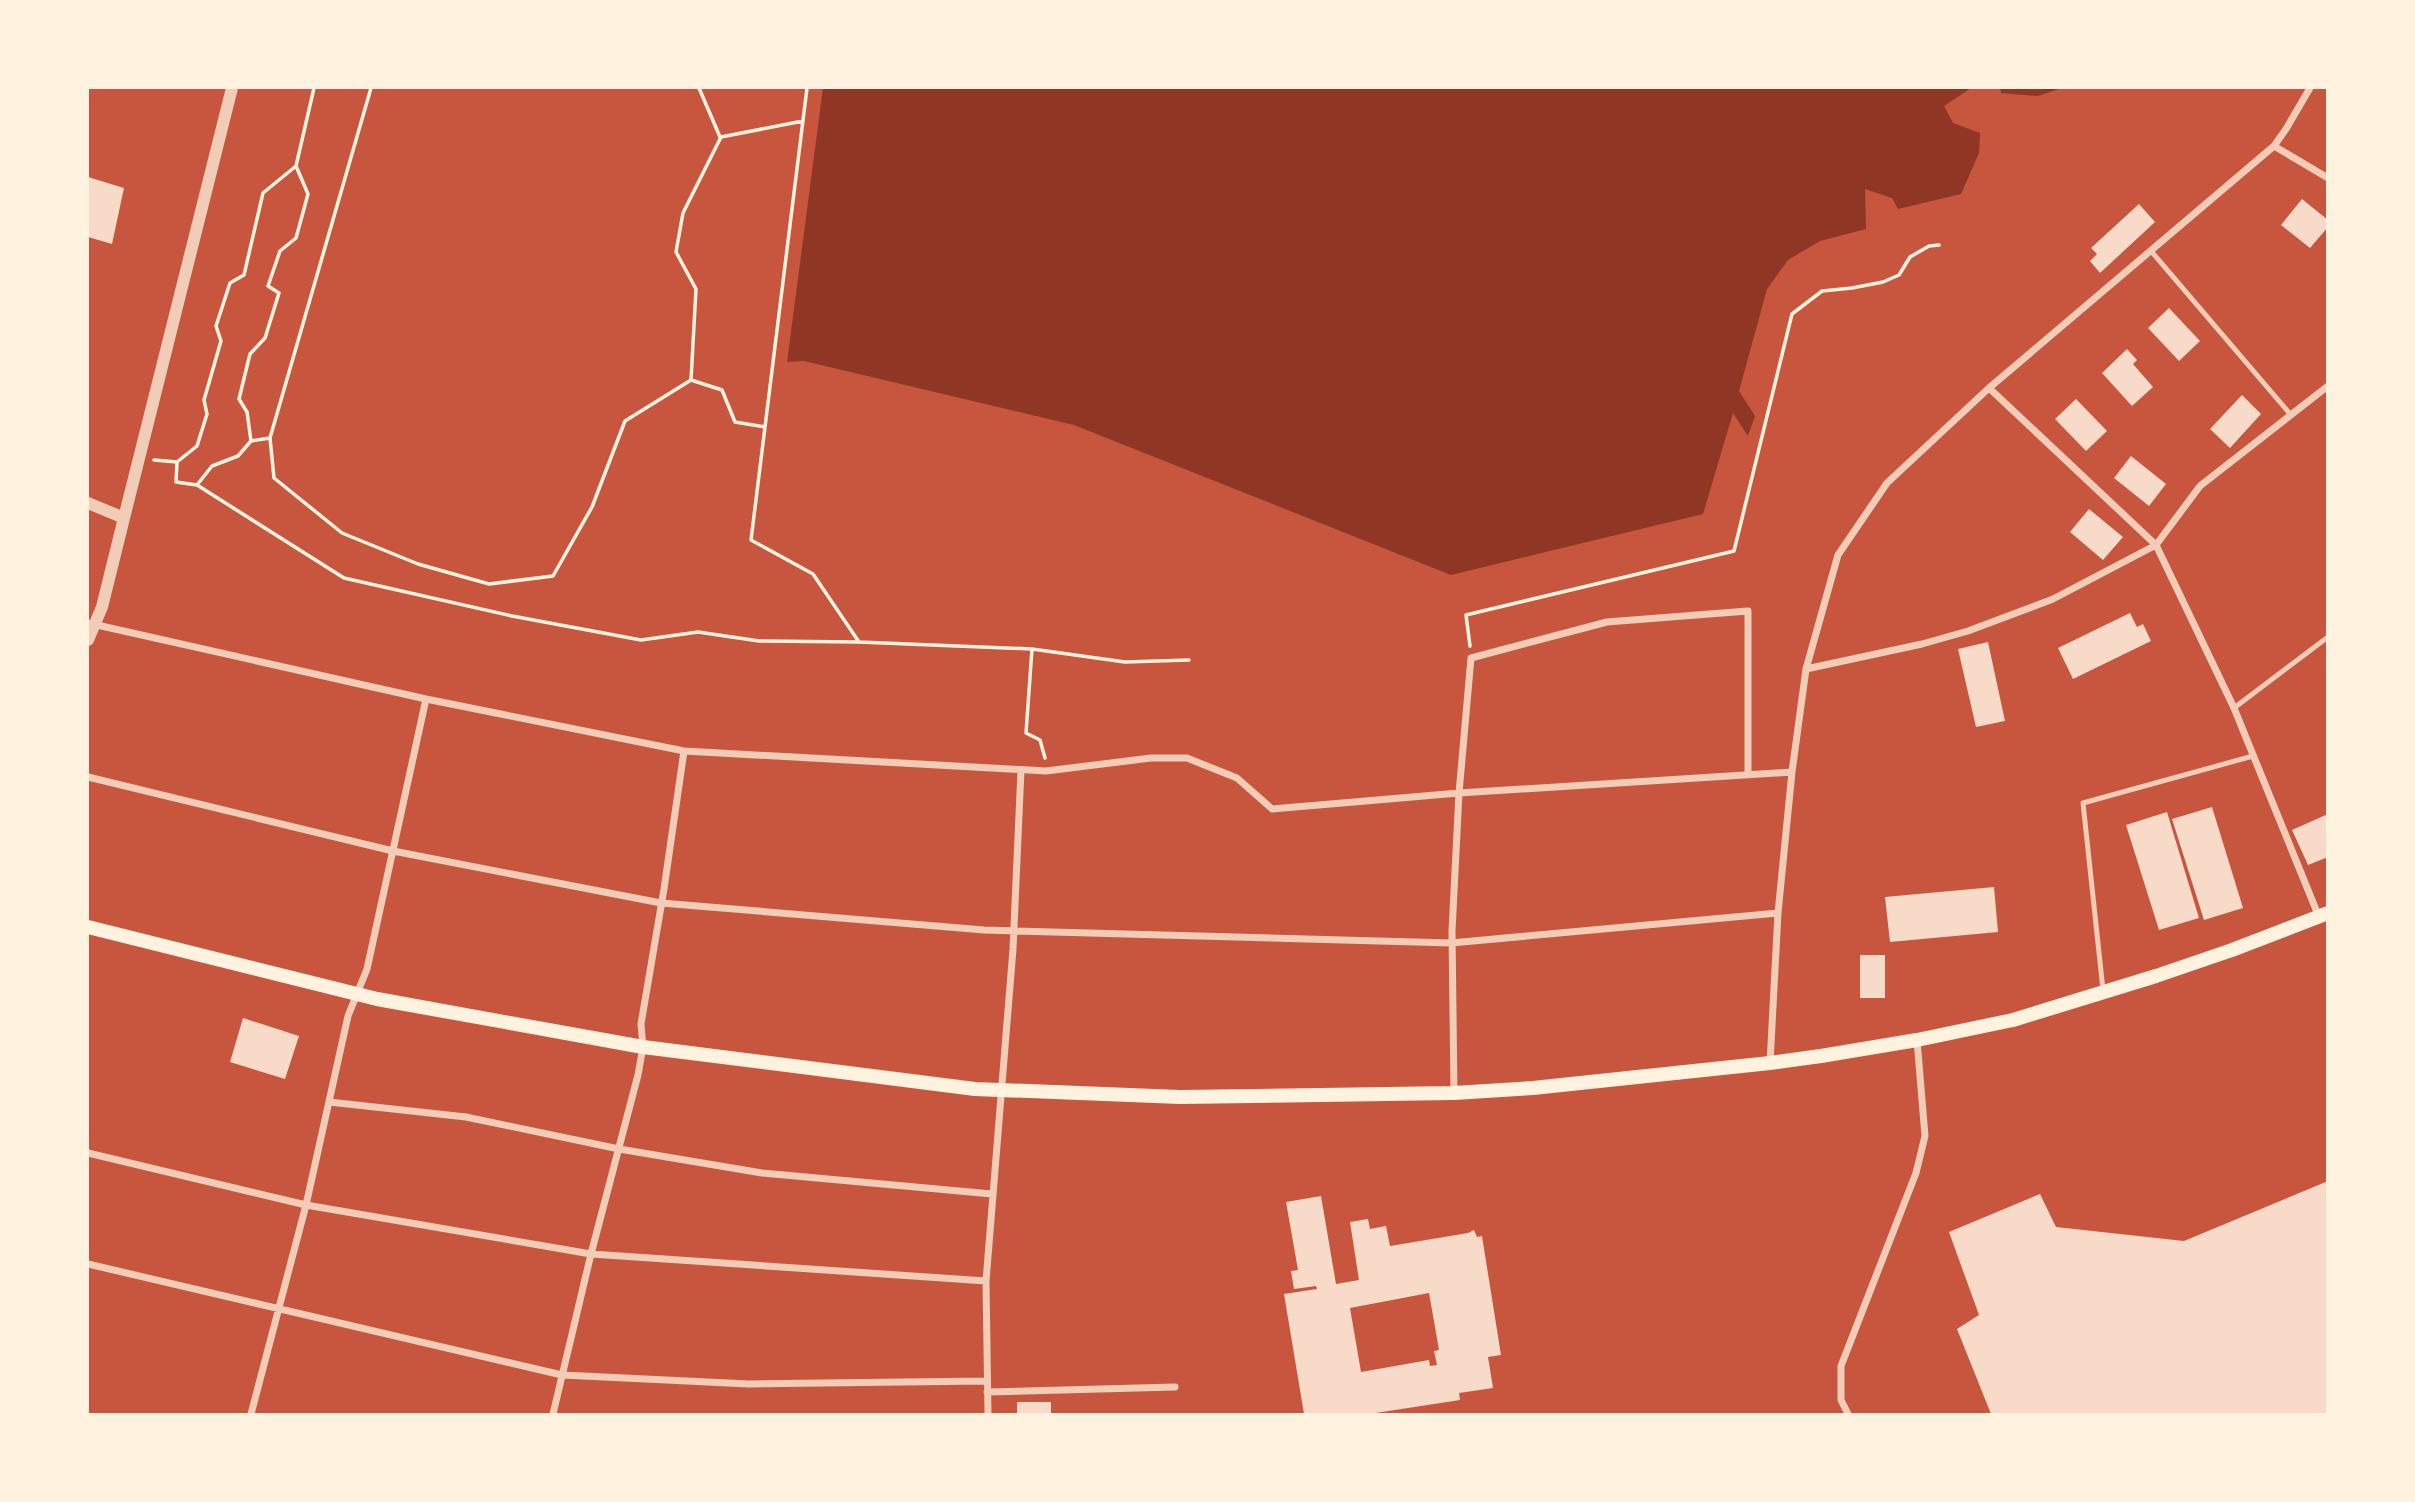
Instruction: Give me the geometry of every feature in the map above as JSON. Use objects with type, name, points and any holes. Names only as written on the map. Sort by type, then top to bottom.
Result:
[{"type":"main road","points":[[88,926],[356,994],[643,1047],[962,1088],[1180,1097],[1454,1093],[1533,1088],[1770,1063],[1917,1040],[2013,1020],[2103,994],[2232,950],[2323,915]]},
{"type":"street","points":[[88,640],[91,624],[102,607],[232,88]]},
{"type":"street","points":[[1770,1063],[1778,913],[1792,772],[1806,669],[1838,555],[1887,483],[1989,388],[2274,146],[2310,88]]},
{"type":"street","points":[[2274,146],[2328,177]]},
{"type":"street","points":[[1806,669],[1922,644],[1968,631],[2053,599],[2156,545],[2200,486],[2328,386]]},
{"type":"street","points":[[1989,388],[2156,545],[2234,708],[2323,915]]},
{"type":"street","points":[[88,503],[124,518]]},
{"type":"street","points":[[1454,1093],[1451,943],[1459,793],[1471,659],[1607,622],[1748,611],[1748,774]]},
{"type":"street","points":[[91,624],[426,699],[684,751],[1046,771],[1151,758],[1187,758],[1237,778],[1272,809],[1459,793],[1792,772]]},
{"type":"street","points":[[251,1415],[306,1205],[348,1016],[367,969],[426,699]]},
{"type":"street","points":[[553,1415],[591,1254],[638,1075],[643,1047],[641,1024],[684,751]]},
{"type":"street","points":[[988,1415],[986,1281],[1014,933],[1021,770]]},
{"type":"street","points":[[88,777],[393,851],[661,903],[1014,933],[1451,943],[1778,913]]},
{"type":"street","points":[[1848,1415],[1841,1400],[1841,1366],[1916,1172],[1925,1136],[1917,1040]]},
{"type":"street","points":[[329,1102],[466,1117],[619,1149],[762,1174],[992,1194]]},
{"type":"street","points":[[88,1153],[306,1205],[591,1254],[986,1281]]},
{"type":"street","points":[[88,1264],[562,1375],[749,1384],[986,1381]]},
{"type":"street","points":[[987,1392],[1175,1387]]},
{"type":"lane","points":[[2151,251],[2291,415]]},
{"type":"lane","points":[[2234,708],[2328,637]]},
{"type":"lane","points":[[2103,994],[2084,803],[2253,756]]},
{"type":"path","points":[[251,440],[247,412],[239,399],[250,354],[265,338],[279,293],[268,286],[280,251],[296,238],[308,194],[296,166],[314,88]]},
{"type":"path","points":[[371,88],[270,438],[274,478],[342,533],[418,564],[489,584],[553,576],[592,507],[625,421],[691,380],[722,390],[735,422],[765,427]]},
{"type":"path","points":[[699,88],[721,137]]},
{"type":"path","points":[[807,88],[751,540],[813,574],[859,642]]},
{"type":"path","points":[[721,137],[803,121]]},
{"type":"path","points":[[691,380],[696,289],[676,252],[683,213],[721,137]]},
{"type":"path","points":[[154,460],[177,462],[197,446],[207,414],[204,400],[220,341],[216,326],[230,284],[244,275],[263,193],[296,166]]},
{"type":"path","points":[[1471,659],[1466,615],[1734,551],[1792,314],[1822,291],[1883,282],[1899,275],[1910,257],[1929,246],[1939,245]]},
{"type":"path","points":[[197,485],[212,466],[238,456],[251,440],[270,438]]},
{"type":"path","points":[[177,462],[176,482],[197,485],[344,578],[512,616],[641,640],[698,632],[760,641],[1032,649],[1125,662],[1189,660]]},
{"type":"path","points":[[1032,649],[1026,733],[1040,740],[1045,758]]},
{"type":"shaded area","points":[[823,88],[1971,88],[1944,106],[1953,123],[1980,133],[1979,153],[1961,194],[1898,209],[1892,198],[1865,189],[1866,229],[1820,241],[1788,260],[1767,289],[1739,391],[1755,416],[1748,436],[1733,413],[1703,514],[1451,575],[1074,425],[804,361],[787,362]]},
{"type":"shaded area","points":[[2000,88],[2062,88],[2038,96],[2001,93]]},
{"type":"building","points":[[88,177],[124,188],[112,244],[88,237]]},
{"type":"building","points":[[2302,199],[2328,220],[2328,227],[2310,248],[2281,225]]},
{"type":"building","points":[[2139,204],[2155,222],[2100,273],[2090,261],[2097,254],[2091,248]]},
{"type":"building","points":[[2169,308],[2200,341],[2179,361],[2148,328]]},
{"type":"building","points":[[2127,349],[2137,360],[2133,364],[2153,387],[2132,406],[2102,373]]},
{"type":"building","points":[[2242,395],[2261,414],[2230,448],[2210,429]]},
{"type":"building","points":[[2076,399],[2107,431],[2086,451],[2055,419]]},
{"type":"building","points":[[2131,456],[2166,484],[2149,506],[2114,478]]},
{"type":"building","points":[[2089,509],[2123,537],[2103,560],[2070,532]]},
{"type":"building","points":[[2130,613],[2137,627],[2143,624],[2151,641],[2073,679],[2058,648]]},
{"type":"building","points":[[1988,642],[2005,721],[1976,727],[1958,649]]},
{"type":"building","points":[[2212,807],[2243,908],[2204,920],[2172,819]]},
{"type":"building","points":[[2167,812],[2199,918],[2159,930],[2126,825]]},
{"type":"building","points":[[2328,814],[2328,857],[2308,865],[2292,830]]},
{"type":"building","points":[[1994,887],[1998,932],[1890,942],[1885,897]]},
{"type":"building","points":[[1860,955],[1885,955],[1885,998],[1860,998]]},
{"type":"building","points":[[243,1018],[299,1036],[285,1079],[230,1062]]},
{"type":"building","points":[[2328,1181],[2328,1414],[1991,1414],[1957,1329],[1979,1315],[1949,1232],[2040,1194],[2056,1227],[2184,1241]]},
{"type":"building","points":[[1321,1196],[1336,1284],[1359,1280],[1350,1222],[1368,1219],[1370,1229],[1386,1226],[1390,1246],[1474,1230],[1477,1237],[1482,1236],[1501,1355],[1488,1357],[1493,1388],[1459,1393],[1460,1400],[1369,1414],[1304,1414],[1284,1294],[1317,1289],[1316,1286],[1294,1289],[1291,1271],[1298,1270],[1286,1202]],"holes":[[[1429,1293],[1439,1350],[1434,1351],[1437,1365],[1430,1366],[1429,1360],[1361,1372],[1350,1308]]]},
{"type":"building","points":[[1017,1402],[1051,1402],[1051,1414],[1017,1414]]}]
